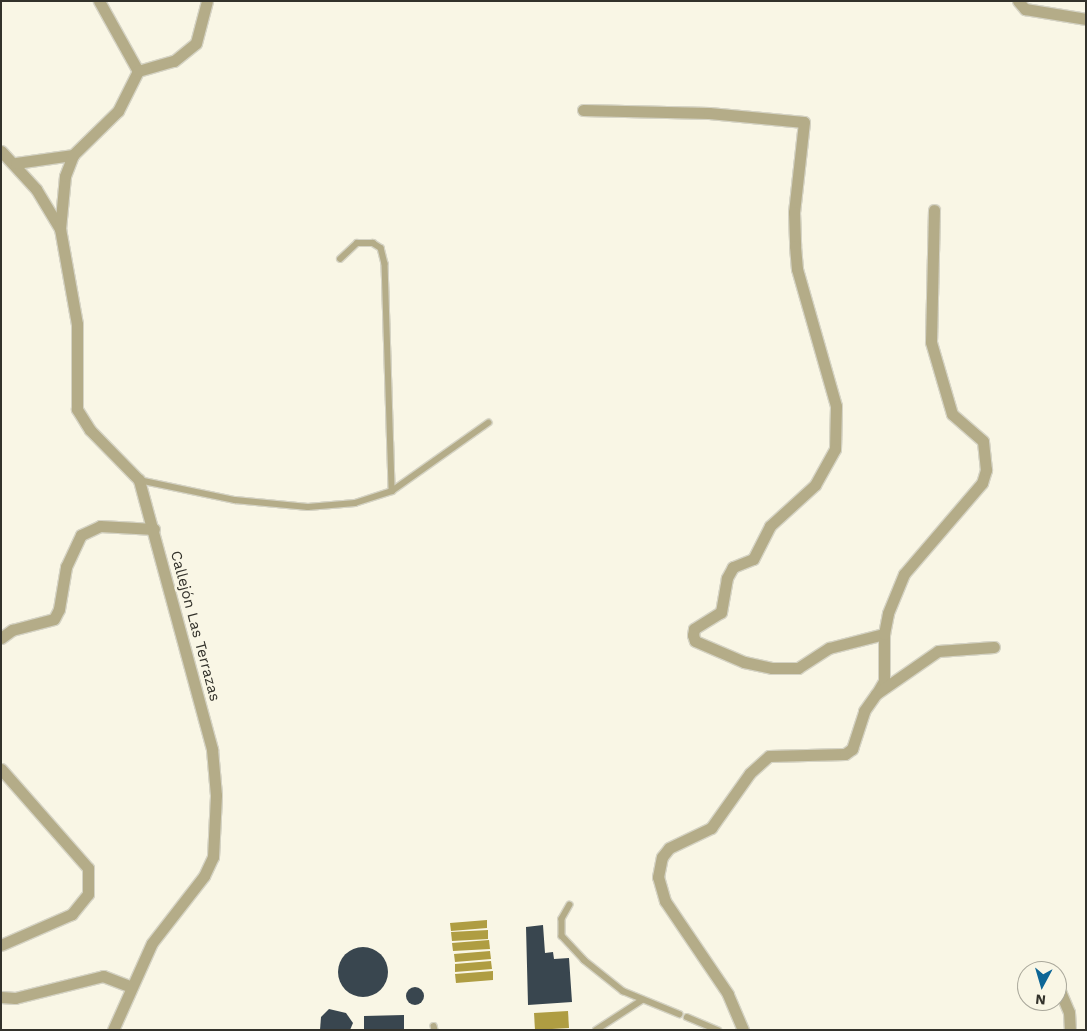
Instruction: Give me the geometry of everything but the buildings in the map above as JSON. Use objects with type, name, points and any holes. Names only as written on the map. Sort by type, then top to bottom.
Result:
[{"type":"street","points":[[100,1],[138,71]]},
{"type":"street","points":[[60,229],[65,176],[72,155],[118,110],[138,71],[174,61],[196,43],[207,1]]},
{"type":"street","points":[[1018,1],[1025,9],[1086,19]]},
{"type":"street","points":[[583,110],[709,113],[804,122],[794,212],[797,269],[836,406],[835,449],[814,485],[770,526],[753,558],[734,567],[727,578],[721,612],[694,629],[693,635],[695,641],[744,662],[772,668],[798,668],[829,648],[884,634]]},
{"type":"street","points":[[1,151],[16,163],[60,229]]},
{"type":"street","points":[[16,163],[72,155]]},
{"type":"street","points":[[742,1030],[740,1015],[728,994],[665,901],[658,877],[662,857],[669,848],[711,828],[750,773],[769,756],[845,754],[852,749],[864,711],[884,680],[886,659],[884,634],[904,574],[982,483],[986,470],[983,441],[952,414],[932,342],[934,210]]},
{"type":"street","name":"Callejón Las Terrazas","points":[[60,229],[77,324],[77,409],[90,430],[139,480],[154,529],[212,749],[216,829],[213,857],[204,876],[152,943],[113,1030]]},
{"type":"street","points":[[1,638],[21,627],[54,619],[60,609],[66,567],[81,535],[100,526],[154,529]]},
{"type":"street","points":[[876,694],[938,651],[994,647]]},
{"type":"street","points":[[1,769],[88,868],[88,894],[72,914],[1,945]]},
{"type":"street","points":[[1,998],[15,998],[103,976],[131,987]]},
{"type":"street","points":[[1067,1007],[1070,1030]]},
{"type":"lane","points":[[340,259],[357,243],[373,243],[382,248],[385,264],[392,491]]},
{"type":"lane","points":[[139,480],[235,500],[308,507],[355,503],[392,491],[488,422]]},
{"type":"lane","points":[[570,905],[562,919],[562,936],[615,984],[642,1000],[679,1014]]},
{"type":"lane","points":[[596,1030],[642,1000]]},
{"type":"lane","points":[[687,1018],[718,1030]]},
{"type":"shaded area","points":[[487,920],[487,928],[451,931],[450,923]]},
{"type":"shaded area","points":[[488,930],[488,939],[452,941],[451,932]]},
{"type":"shaded area","points":[[489,940],[490,949],[453,951],[452,943]]},
{"type":"shaded area","points":[[490,951],[491,959],[455,962],[454,954]]},
{"type":"shaded area","points":[[491,961],[492,969],[455,972],[455,964]]},
{"type":"shaded area","points":[[493,971],[493,980],[456,983],[455,974]]},
{"type":"shaded area","points":[[568,1011],[569,1028],[535,1030],[534,1013]]}]
